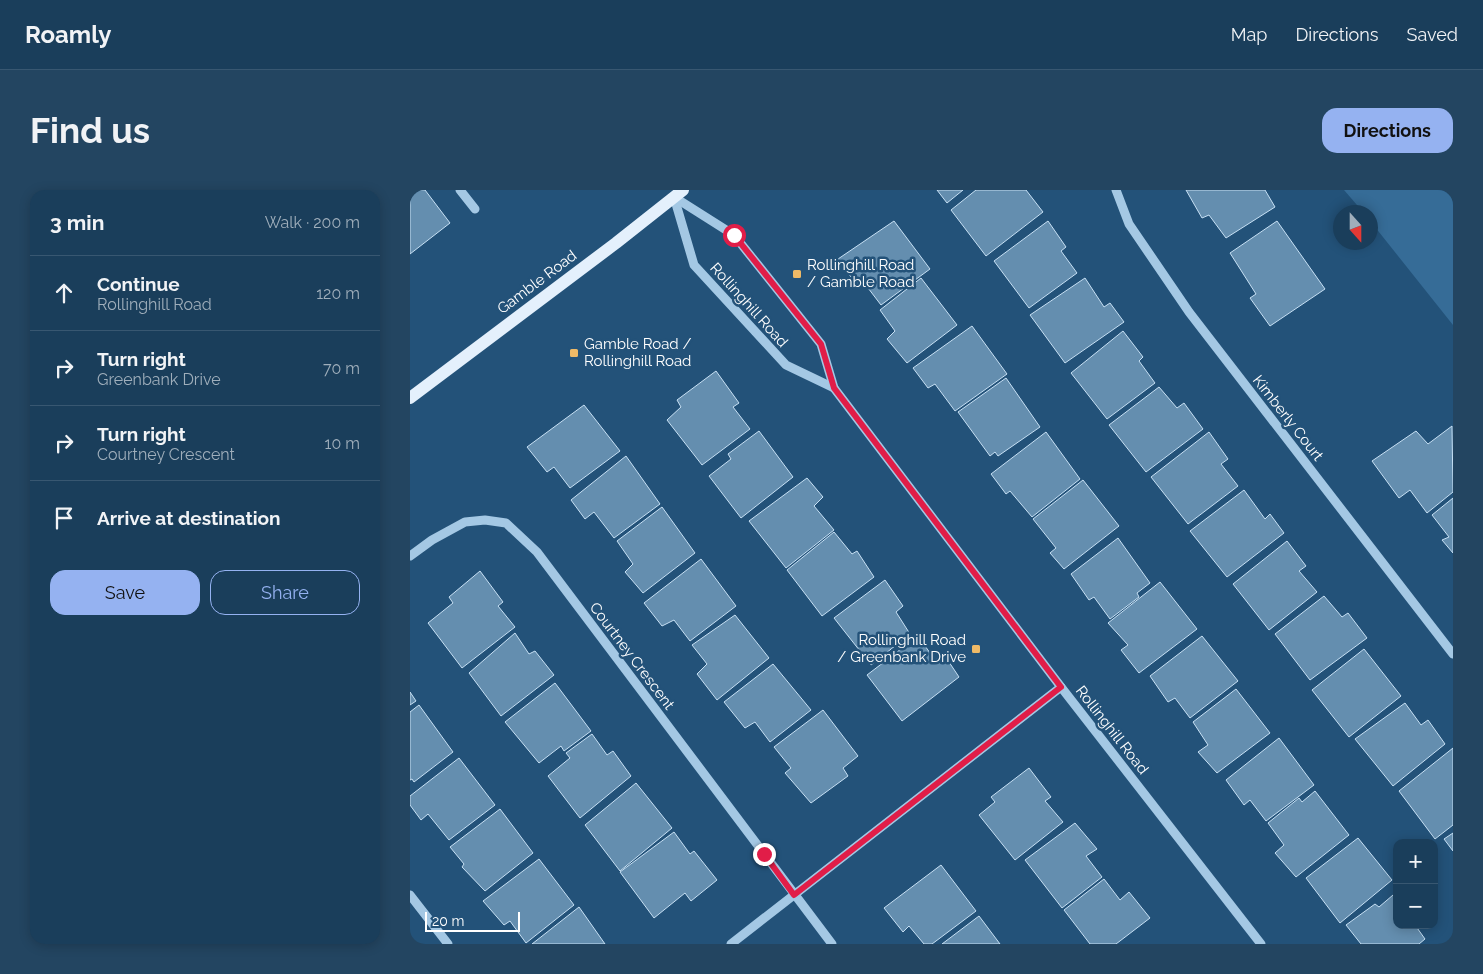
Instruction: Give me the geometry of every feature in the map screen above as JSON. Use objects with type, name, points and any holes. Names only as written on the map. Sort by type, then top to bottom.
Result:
[{"type":"main road","name":"Gamble Road","points":[[410,398],[616,243],[678,193]]},
{"type":"street","points":[[460,190],[476,209]]},
{"type":"street","name":"Kimberly Court","points":[[1116,190],[1129,224],[1189,312],[1453,654]]},
{"type":"street","name":"Rollinghill Road","points":[[678,193],[694,265],[786,365],[834,388]]},
{"type":"street","name":"Rollinghill Road","points":[[678,193],[734,235],[821,344],[834,388],[1061,687],[1261,944]]},
{"type":"street","name":"Courtney Crescent","points":[[410,556],[432,540],[465,522],[485,520],[506,522],[537,552],[832,944]]},
{"type":"street","points":[[731,944],[1061,687]]},
{"type":"street","points":[[410,895],[448,944]]},
{"type":"shaded area","points":[[1344,190],[1453,190],[1453,325],[1378,231],[1378,205],[1357,205]]},
{"type":"building","points":[[410,190],[425,190],[450,223],[410,254]]},
{"type":"building","points":[[937,190],[963,190],[947,203]]},
{"type":"building","points":[[976,190],[1026,190],[1043,212],[986,256],[951,210]]},
{"type":"building","points":[[1186,190],[1265,190],[1275,207],[1226,238],[1209,215],[1202,218]]},
{"type":"building","points":[[894,221],[930,269],[881,305],[865,284],[858,287],[838,259]]},
{"type":"building","points":[[1048,221],[1066,247],[1061,251],[1077,273],[1029,308],[994,261]]},
{"type":"building","points":[[1277,221],[1325,289],[1270,326],[1250,298],[1256,294],[1230,253]]},
{"type":"building","points":[[921,278],[957,325],[907,363],[887,339],[895,331],[880,310]]},
{"type":"building","points":[[1085,278],[1104,307],[1110,303],[1124,322],[1065,363],[1030,315]]},
{"type":"building","points":[[972,326],[1007,374],[955,411],[935,384],[928,388],[913,368]]},
{"type":"building","points":[[1123,331],[1143,357],[1139,361],[1155,383],[1107,419],[1071,373]]},
{"type":"building","points":[[716,371],[739,403],[733,407],[750,429],[702,465],[667,420],[681,407],[677,400]]},
{"type":"building","points":[[1006,378],[1040,427],[998,456],[995,452],[990,456],[958,412]]},
{"type":"building","points":[[1159,387],[1177,408],[1184,403],[1203,429],[1146,472],[1109,425]]},
{"type":"building","points":[[584,405],[620,451],[570,488],[554,467],[547,472],[527,447]]},
{"type":"building","points":[[1452,426],[1453,492],[1427,513],[1410,490],[1399,498],[1372,461],[1416,431],[1428,444]]},
{"type":"building","points":[[759,431],[793,477],[741,518],[709,476],[731,459],[728,454]]},
{"type":"building","points":[[1046,432],[1080,479],[1032,517],[1010,491],[1006,494],[991,474]]},
{"type":"building","points":[[1209,432],[1228,459],[1221,464],[1238,486],[1188,524],[1151,477]]},
{"type":"building","points":[[626,456],[660,504],[614,538],[594,512],[585,519],[571,500]]},
{"type":"building","points":[[807,478],[823,497],[814,506],[834,530],[786,568],[749,521]]},
{"type":"building","points":[[1083,480],[1119,526],[1064,569],[1050,553],[1056,548],[1033,519]]},
{"type":"building","points":[[1244,490],[1265,519],[1270,514],[1284,533],[1227,577],[1190,531]]},
{"type":"building","points":[[1453,498],[1453,553],[1442,540],[1449,537],[1432,515]]},
{"type":"building","points":[[662,507],[695,553],[643,593],[625,572],[633,564],[617,541]]},
{"type":"building","points":[[834,532],[852,554],[857,551],[874,577],[822,616],[787,570]]},
{"type":"building","points":[[1118,538],[1150,583],[1137,593],[1139,597],[1110,619],[1094,597],[1089,600],[1071,574]]},
{"type":"building","points":[[1287,541],[1306,566],[1299,571],[1317,592],[1269,630],[1233,584]]},
{"type":"building","points":[[701,559],[736,606],[690,641],[674,620],[662,626],[644,603]]},
{"type":"building","points":[[480,571],[503,602],[498,606],[515,627],[462,668],[428,623],[453,603],[449,597]]},
{"type":"building","points":[[885,580],[903,606],[896,612],[910,634],[871,665],[834,618]]},
{"type":"building","points":[[1160,582],[1197,629],[1139,673],[1121,650],[1128,645],[1108,623]]},
{"type":"building","points":[[1324,596],[1342,617],[1348,613],[1367,638],[1310,680],[1275,634]]},
{"type":"building","points":[[735,615],[769,658],[717,700],[697,674],[707,664],[692,645]]},
{"type":"building","points":[[515,633],[529,654],[535,651],[554,675],[501,716],[469,673]]},
{"type":"building","points":[[918,636],[935,660],[943,653],[959,677],[902,721],[867,675]]},
{"type":"building","points":[[1202,636],[1238,681],[1190,718],[1175,698],[1168,702],[1150,676]]},
{"type":"building","points":[[1364,649],[1401,696],[1349,737],[1312,690]]},
{"type":"building","points":[[773,664],[811,710],[770,742],[755,722],[745,728],[724,702]]},
{"type":"building","points":[[555,683],[591,731],[564,751],[561,746],[539,763],[505,722]]},
{"type":"building","points":[[1236,689],[1270,733],[1217,773],[1198,752],[1208,745],[1193,722]]},
{"type":"building","points":[[410,692],[416,701],[410,705]]},
{"type":"building","points":[[1405,703],[1421,725],[1428,720],[1445,744],[1393,786],[1355,739]]},
{"type":"building","points":[[419,705],[453,752],[414,782],[412,779],[410,780],[410,712]]},
{"type":"building","points":[[823,710],[858,756],[843,768],[848,776],[811,803],[785,773],[791,768],[774,747]]},
{"type":"building","points":[[592,734],[607,755],[613,751],[631,776],[580,818],[548,776],[570,758],[566,753]]},
{"type":"building","points":[[1279,738],[1314,785],[1266,821],[1250,800],[1244,805],[1226,780]]},
{"type":"building","points":[[1453,748],[1453,825],[1435,839],[1399,791]]},
{"type":"building","points":[[459,758],[495,805],[449,840],[428,814],[421,820],[410,805],[410,796]]},
{"type":"building","points":[[1029,768],[1051,797],[1045,801],[1063,822],[1015,860],[979,815],[995,802],[991,797]]},
{"type":"building","points":[[636,783],[672,828],[620,871],[585,825]]},
{"type":"building","points":[[1315,791],[1349,835],[1296,877],[1275,853],[1284,845],[1268,823],[1299,798],[1302,802]]},
{"type":"building","points":[[500,809],[533,853],[485,891],[462,867],[464,864],[450,847]]},
{"type":"building","points":[[1075,823],[1097,849],[1086,856],[1102,877],[1062,908],[1025,860]]},
{"type":"building","points":[[674,832],[690,854],[694,851],[717,880],[691,901],[685,893],[654,918],[620,872]]},
{"type":"building","points":[[1453,833],[1453,851],[1444,839]]},
{"type":"building","points":[[1358,838],[1392,880],[1340,923],[1306,878]]},
{"type":"building","points":[[539,859],[574,905],[526,943],[510,921],[504,925],[483,901]]},
{"type":"building","points":[[941,865],[976,911],[932,944],[924,944],[909,926],[903,932],[884,908]]},
{"type":"building","points":[[1104,879],[1120,900],[1129,892],[1150,918],[1116,944],[1090,944],[1064,910]]},
{"type":"building","points":[[1393,895],[1393,929],[1418,929],[1425,939],[1419,944],[1361,944],[1346,925],[1375,904],[1379,907]]},
{"type":"building","points":[[579,907],[605,944],[532,944]]},
{"type":"building","points":[[979,916],[1000,944],[942,944]]},
{"type":"place","name":"Rollinghill Road / Gamble Road","points":[[797,274]]},
{"type":"place","name":"Gamble Road / Rollinghill Road","points":[[574,353]]},
{"type":"place","name":"Rollinghill Road / Greenbank Drive","points":[[976,649]]},
{"type":"route","points":[[734,235],[821,344],[834,388],[1061,687],[794,895],[764,854]]}]
